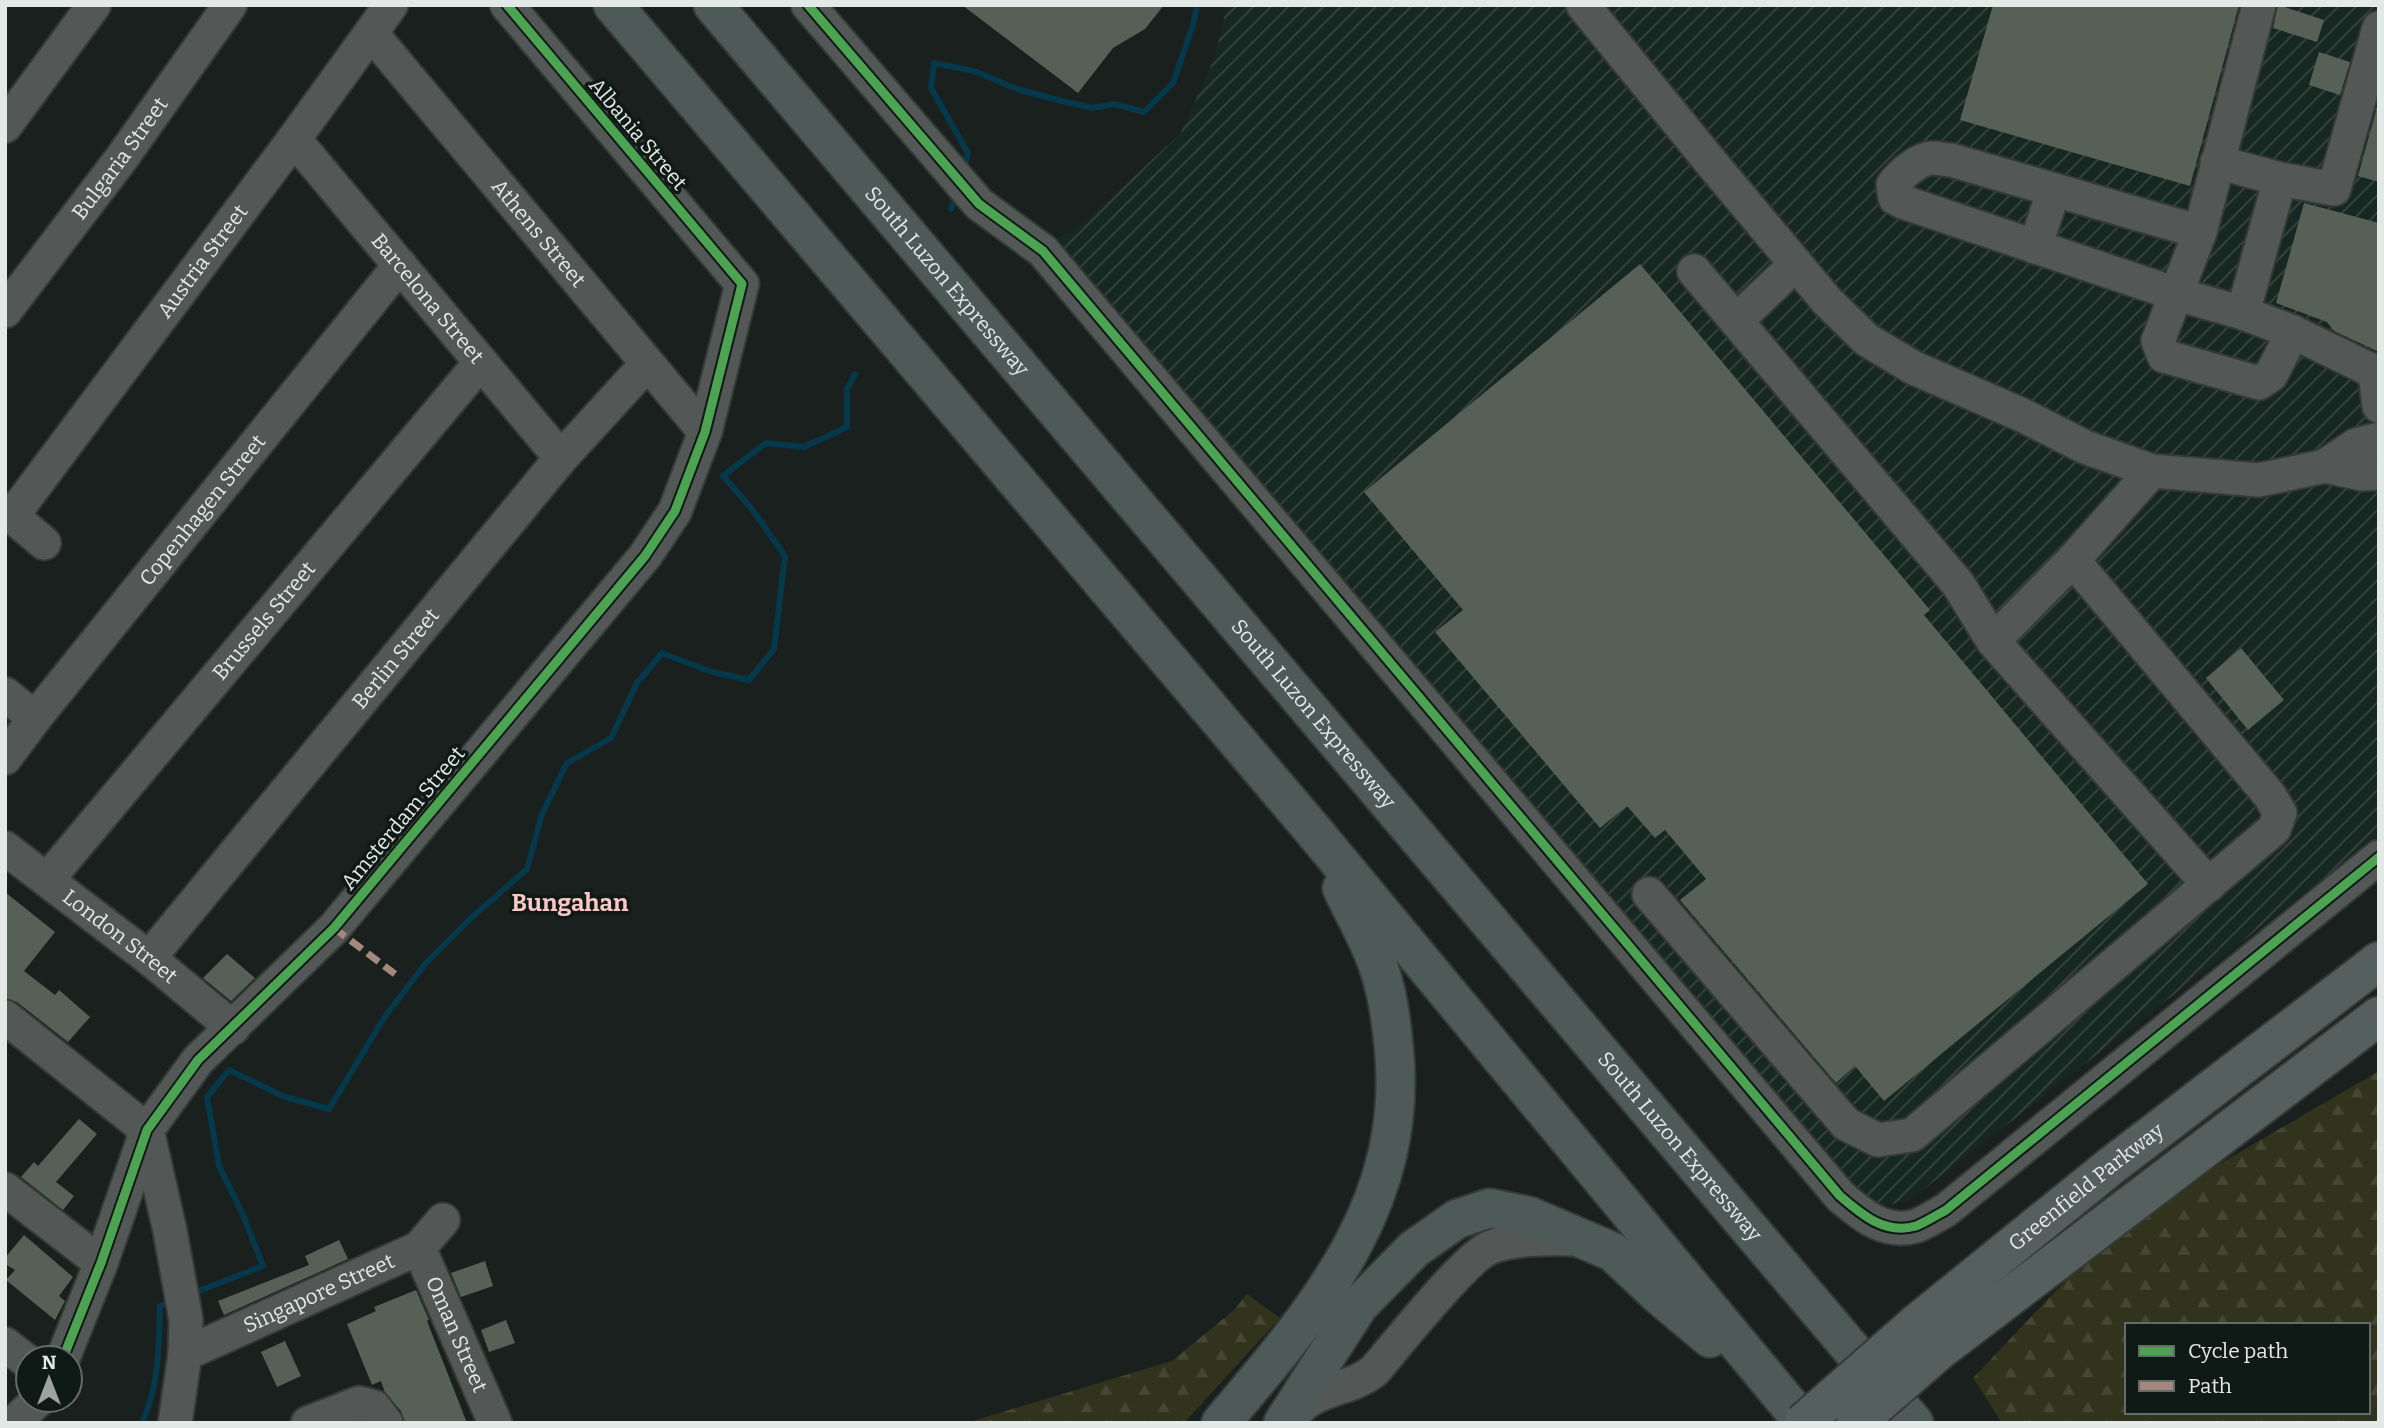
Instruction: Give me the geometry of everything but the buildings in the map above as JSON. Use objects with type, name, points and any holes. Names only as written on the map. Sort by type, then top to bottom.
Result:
[{"type":"highway","points":[[613,5],[1317,835],[1796,1414]]},
{"type":"highway","name":"South Luzon Expressway","points":[[713,5],[1914,1423]]},
{"type":"highway","points":[[1221,1423],[1290,1341],[1336,1275],[1368,1215],[1379,1185],[1391,1135],[1395,1062],[1387,999],[1376,960],[1317,835]]},
{"type":"highway","points":[[1284,1423],[1359,1305],[1414,1250],[1457,1219],[1490,1208],[1530,1216],[1613,1252],[1796,1414]]},
{"type":"main road","name":"Greenfield Parkway","points":[[1856,1423],[1929,1336],[2120,1158],[2379,961]]},
{"type":"main road","name":"Greenfield Parkway","points":[[1796,1414],[1929,1336],[2379,1016]]},
{"type":"street","points":[[5,126],[94,5]]},
{"type":"street","name":"Bulgaria Street","points":[[5,311],[121,159],[230,5]]},
{"type":"street","name":"Austria Street","points":[[9,513],[294,139],[391,5]]},
{"type":"street","name":"Albania Street","points":[[507,5],[742,284]]},
{"type":"street","points":[[808,5],[979,204],[1043,251],[1840,1196],[1871,1221],[1891,1229],[1916,1226],[1946,1210],[2379,857]]},
{"type":"street","points":[[1583,5],[1828,301],[1867,340],[1914,368],[2022,415],[2085,447],[2152,471],[2259,480],[2325,466],[2356,445],[2379,439]]},
{"type":"street","points":[[2259,5],[2200,232],[2158,341],[2164,356],[2259,383],[2271,375],[2293,332]]},
{"type":"street","points":[[2217,162],[2280,179],[2334,189],[2379,28]]},
{"type":"street","name":"Athens Street","points":[[371,33],[705,432]]},
{"type":"street","name":"Barcelona Street","points":[[294,139],[561,458]]},
{"type":"street","points":[[2200,232],[1951,160],[1932,158],[1917,164],[1897,180],[1894,186],[1895,198],[1903,202],[2176,294],[2243,313],[2293,332],[2377,374],[2379,406]]},
{"type":"street","points":[[2243,313],[2280,179]]},
{"type":"street","points":[[2035,247],[2054,190]]},
{"type":"street","points":[[1736,321],[1796,264]]},
{"type":"street","name":"Copenhagen Street","points":[[5,758],[400,265]]},
{"type":"street","points":[[1694,271],[1958,584],[1993,641],[2209,885]]},
{"type":"street","name":"Amsterdam Street","points":[[70,1344],[148,1130],[198,1060],[334,928],[645,556],[675,511],[705,432],[742,284]]},
{"type":"street","name":"Brussels Street","points":[[47,880],[481,362]]},
{"type":"street","name":"Berlin Street","points":[[149,958],[561,458],[647,364]]},
{"type":"street","points":[[2325,466],[2362,474],[2379,473]]},
{"type":"street","points":[[1993,641],[2073,560],[2152,471]]},
{"type":"street","points":[[9,513],[44,543]]},
{"type":"street","points":[[1649,894],[1846,1125],[1878,1140],[1912,1135],[2274,829],[2280,813],[2270,796],[2073,560]]},
{"type":"street","points":[[5,694],[35,718]]},
{"type":"street","name":"London Street","points":[[5,848],[149,958],[233,1028]]},
{"type":"street","points":[[5,1017],[148,1130],[186,1320],[175,1423]]},
{"type":"street","points":[[5,1189],[101,1264]]},
{"type":"street","name":"Singapore Street","points":[[184,1354],[419,1248],[443,1220]]},
{"type":"street","points":[[1284,1423],[1303,1404],[1317,1395],[1361,1381],[1374,1371],[1465,1268],[1490,1248],[1543,1239],[1587,1239]]},
{"type":"street","name":"Oman Street","points":[[419,1248],[495,1423]]},
{"type":"street","points":[[308,1423],[359,1403],[374,1407],[386,1423]]},
{"type":"shaded area","points":[[1227,5],[2379,5],[2379,835],[1910,1200],[1884,1206],[1866,1203],[1057,239],[1089,218],[1180,134],[1215,57]]},
{"type":"green space","points":[[2379,1071],[2379,1423],[2002,1423],[1973,1378],[2088,1257],[2173,1191]]},
{"type":"green space","points":[[1247,1294],[1280,1318],[1184,1423],[966,1423],[1172,1361],[1234,1310]]},
{"type":"waterway","points":[[964,168],[968,153],[931,88],[934,63],[974,71],[1017,89],[1062,101],[1093,108],[1114,104],[1144,112],[1173,83],[1197,5]]},
{"type":"waterway","points":[[951,209],[957,195]]},
{"type":"waterway","points":[[191,1294],[263,1266],[243,1215],[219,1166],[207,1097],[229,1070],[285,1097],[329,1109],[384,1018],[425,964],[471,918],[527,869],[542,814],[567,763],[611,738],[637,683],[662,653],[709,671],[749,680],[774,649],[785,556],[752,509],[723,476],[766,443],[804,447],[847,427],[847,389],[855,374]]},
{"type":"waterway","points":[[142,1423],[155,1380],[160,1306],[171,1302]]},
{"type":"marked path","points":[[334,928],[395,974]]},
{"type":"cycle path","points":[[69,1344],[101,1263],[147,1130],[198,1060],[334,928],[645,556],[675,511],[705,432],[742,284],[507,5]]},
{"type":"cycle path","points":[[808,5],[979,204],[1043,251],[1840,1196],[1875,1222],[1894,1228],[1905,1228],[1916,1226],[1946,1210],[2379,857]]},
{"type":"district","name":"Bungahan","points":[[570,903]]}]
